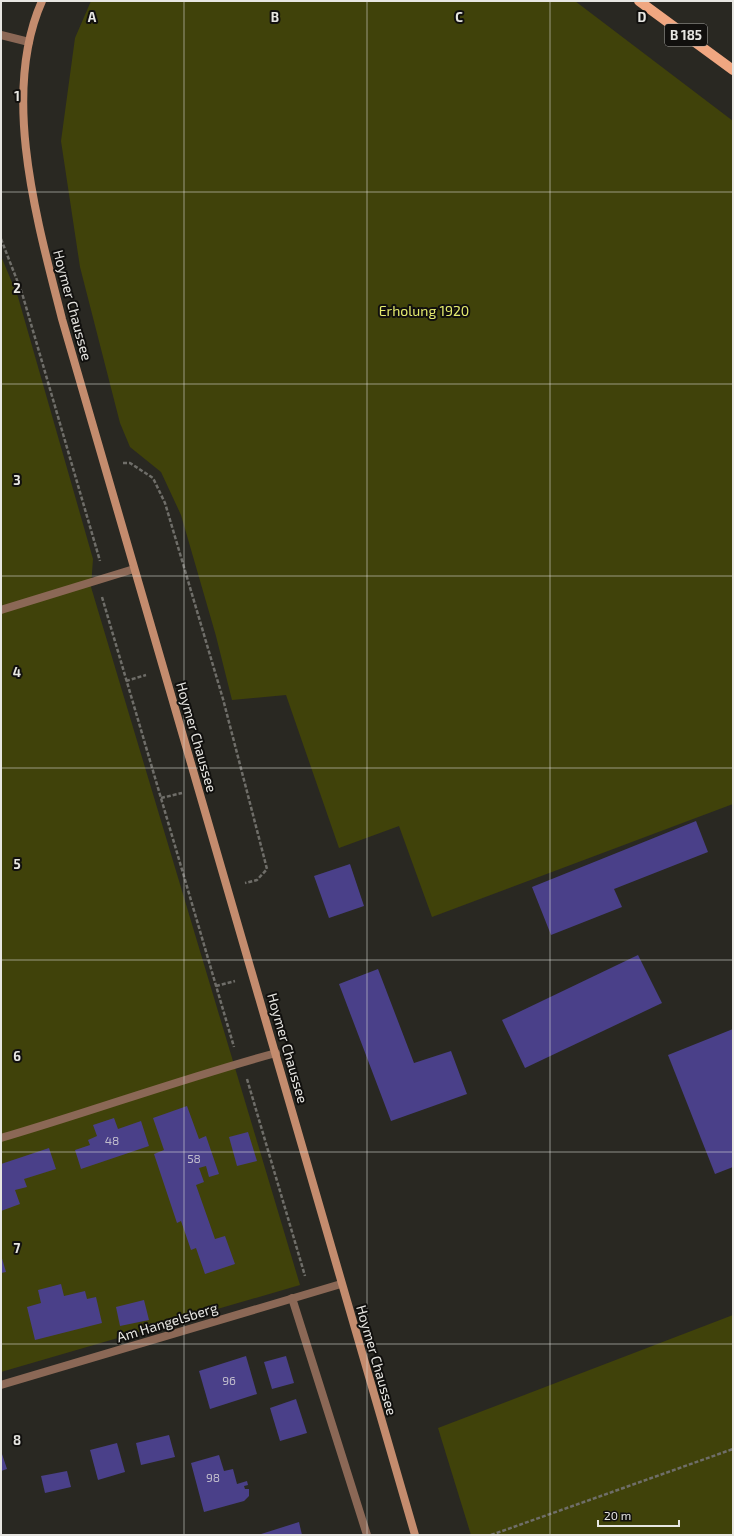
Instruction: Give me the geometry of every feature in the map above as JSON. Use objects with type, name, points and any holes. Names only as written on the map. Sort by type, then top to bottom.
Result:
[{"type":"main road","name":"Hoymer Chaussee","points":[[42,1],[29,42],[23,105],[26,152],[46,259],[134,569],[415,1535]]},
{"type":"main road","name":"B 185","points":[[639,1],[733,70]]},
{"type":"street","points":[[1,35],[29,42]]},
{"type":"street","points":[[1,610],[134,569]]},
{"type":"street","points":[[1,1138],[76,1116],[239,1063],[276,1053]]},
{"type":"street","name":"Am Hangelsberg","points":[[1,1385],[341,1284]]},
{"type":"street","points":[[292,1298],[367,1535]]},
{"type":"path","points":[[1,239],[22,293],[100,560],[97,580],[239,1063],[245,1074],[310,1293]]},
{"type":"path","points":[[104,463],[130,463],[153,478],[165,503],[223,699],[266,869],[257,880],[227,888]]},
{"type":"path","points":[[491,1535],[733,1449]]},
{"type":"green space","name":"Erholung 1920","points":[[91,1],[575,1],[733,121],[733,804],[432,917],[399,826],[339,848],[286,695],[232,700],[216,636],[181,515],[161,472],[130,447],[120,423],[80,267],[61,141],[75,38]]},
{"type":"green space","points":[[1,256],[18,297],[93,559],[91,587],[300,1285],[1,1372]]},
{"type":"green space","points":[[733,1315],[733,1535],[471,1535],[438,1428]]},
{"type":"building","points":[[696,821],[708,852],[614,889],[622,907],[551,935],[532,887]]},
{"type":"building","points":[[350,864],[364,906],[329,918],[314,876]]},
{"type":"building","points":[[638,955],[662,1003],[525,1068],[502,1020]]},
{"type":"building","points":[[378,969],[414,1063],[451,1051],[467,1094],[391,1121],[339,984]]},
{"type":"building","points":[[733,1029],[733,1167],[715,1174],[668,1055]]},
{"type":"building","points":[[187,1106],[199,1139],[206,1136],[219,1174],[209,1177],[206,1166],[199,1168],[204,1182],[196,1185],[215,1239],[225,1236],[235,1264],[205,1274],[196,1248],[191,1250],[181,1221],[177,1223],[154,1154],[164,1150],[153,1118]]},
{"type":"building","points":[[114,1118],[118,1129],[141,1121],[149,1146],[81,1169],[75,1150],[90,1145],[88,1140],[97,1136],[93,1125]]},
{"type":"building","points":[[248,1132],[257,1161],[237,1166],[229,1137]]},
{"type":"building","points":[[49,1148],[56,1169],[24,1179],[27,1187],[15,1190],[20,1204],[1,1211],[1,1164]]},
{"type":"building","points":[[1,1255],[6,1272],[1,1273]]},
{"type":"building","points":[[61,1284],[64,1296],[85,1291],[87,1299],[96,1297],[102,1323],[35,1340],[27,1307],[41,1303],[38,1290]]},
{"type":"building","points":[[144,1300],[149,1320],[120,1326],[116,1307]]},
{"type":"building","points":[[246,1356],[257,1394],[210,1409],[199,1371]]},
{"type":"building","points":[[286,1356],[294,1383],[272,1389],[264,1362]]},
{"type":"building","points":[[296,1399],[307,1433],[280,1441],[270,1408]]},
{"type":"building","points":[[169,1435],[175,1457],[141,1465],[136,1443]]},
{"type":"building","points":[[117,1443],[125,1472],[98,1480],[90,1450]]},
{"type":"building","points":[[1,1451],[7,1469],[1,1471]]},
{"type":"building","points":[[219,1455],[224,1471],[233,1469],[237,1484],[247,1481],[248,1485],[244,1486],[245,1489],[249,1489],[249,1496],[244,1501],[204,1512],[191,1463]]},
{"type":"building","points":[[67,1471],[71,1487],[45,1493],[41,1476]]},
{"type":"building","points":[[299,1522],[302,1535],[258,1535]]}]
